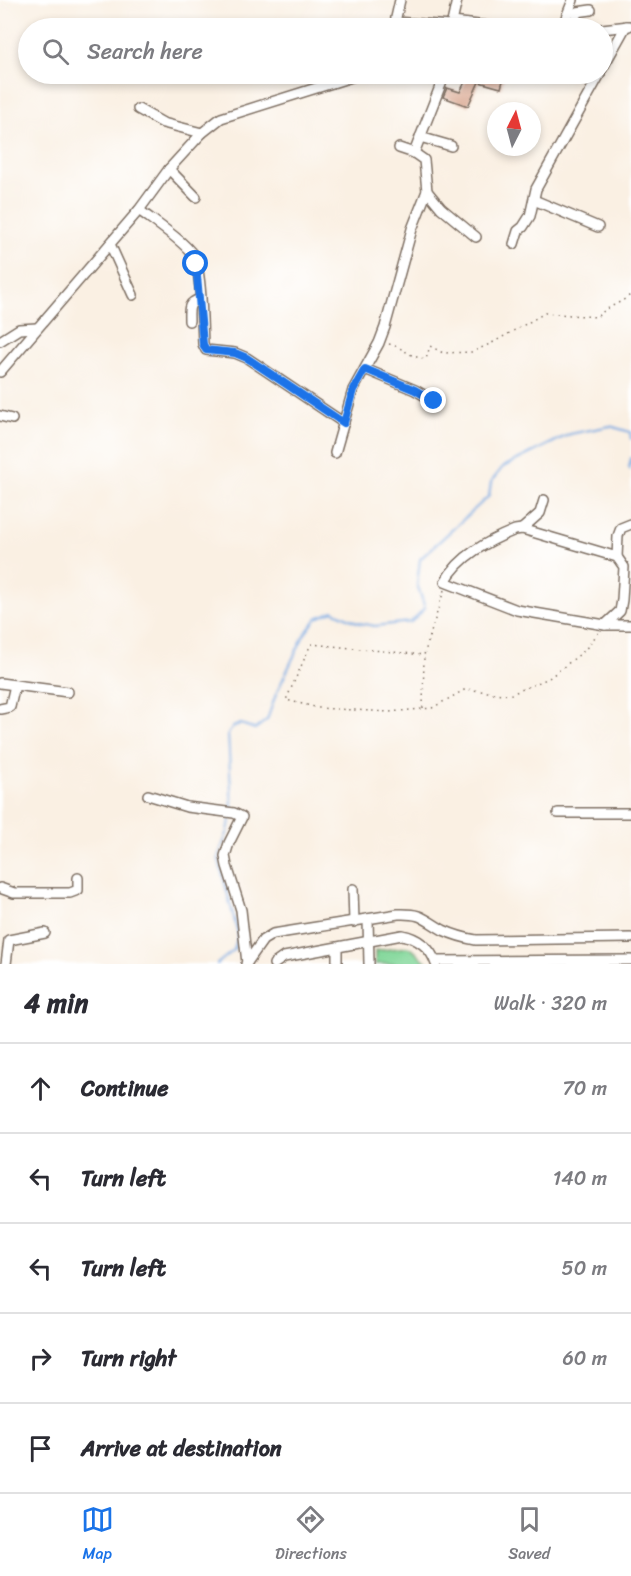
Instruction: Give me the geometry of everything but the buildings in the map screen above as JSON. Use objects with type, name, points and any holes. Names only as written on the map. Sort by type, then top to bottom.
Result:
[{"type":"street","points":[[396,18],[400,0]]},
{"type":"street","points":[[453,18],[457,0]]},
{"type":"street","points":[[566,18],[573,0]]},
{"type":"street","points":[[576,18],[577,12],[591,10]]},
{"type":"street","points":[[613,28],[629,26]]},
{"type":"street","points":[[613,52],[629,26]]},
{"type":"street","points":[[0,372],[139,210],[169,169],[202,133],[221,118],[329,84]]},
{"type":"street","points":[[414,153],[441,84]]},
{"type":"street","points":[[514,244],[518,231],[530,216],[536,189],[594,84]]},
{"type":"street","points":[[138,109],[163,123],[202,133]]},
{"type":"street","points":[[420,137],[451,146]]},
{"type":"street","points":[[335,453],[353,390],[379,343],[385,327],[412,229],[427,191],[424,160],[414,153],[399,148]]},
{"type":"street","points":[[169,169],[196,197]]},
{"type":"street","points":[[427,191],[441,208],[476,237]]},
{"type":"street","points":[[534,200],[598,227]]},
{"type":"street","points":[[139,210],[194,256],[203,344],[206,350],[235,353],[247,358],[344,423]]},
{"type":"street","points":[[110,244],[133,295]]},
{"type":"street","points":[[189,321],[191,302],[200,299]]},
{"type":"street","points":[[0,341],[19,329],[37,328]]},
{"type":"street","points":[[365,369],[415,390],[434,401]]},
{"type":"street","points":[[0,416],[12,419]]},
{"type":"street","points":[[544,500],[540,513],[522,529],[502,536],[464,558],[456,565],[445,582],[516,610],[605,625],[631,625]]},
{"type":"street","points":[[605,625],[620,611],[624,567],[617,557],[618,536],[621,528],[631,524]]},
{"type":"street","points":[[522,529],[617,557]]},
{"type":"street","points":[[0,683],[68,692]]},
{"type":"street","points":[[0,710],[10,707],[15,685]]},
{"type":"street","points":[[148,795],[187,807],[230,812],[242,817],[225,856],[241,910],[246,964]]},
{"type":"street","points":[[558,813],[631,813]]},
{"type":"street","points":[[0,888],[14,893],[70,893],[78,890],[78,878]]},
{"type":"street","points":[[353,889],[354,922]]},
{"type":"street","points":[[246,964],[263,940],[273,934],[398,914],[423,916],[441,929],[458,937],[476,940],[631,938]]},
{"type":"street","points":[[368,920],[369,964]]},
{"type":"street","points":[[6,964],[9,940],[45,933]]},
{"type":"street","points":[[273,964],[284,957],[402,935],[416,938],[429,950],[436,963],[631,960]]},
{"type":"street","points":[[337,948],[337,964]]},
{"type":"street","points":[[307,964],[308,953]]},
{"type":"path","points":[[379,343],[394,345],[413,358],[426,359],[430,346],[443,353],[472,352],[545,313],[597,317],[603,310],[624,301],[631,294]]},
{"type":"path","points":[[423,709],[424,655],[445,582]]},
{"type":"path","points":[[424,655],[311,644],[286,700],[319,708],[389,712],[432,708],[466,689],[509,695],[549,678],[584,651],[605,625]]},
{"type":"green space","points":[[411,948],[429,964],[375,964],[375,951]]},
{"type":"waterway","points":[[232,809],[228,734],[233,727],[241,724],[255,729],[267,720],[276,694],[304,635],[317,618],[333,611],[359,623],[375,626],[411,622],[425,608],[417,584],[420,559],[489,496],[491,482],[503,467],[570,434],[610,426],[630,432],[631,439]]},
{"type":"waterway","points":[[631,458],[629,468],[631,470]]},
{"type":"waterway","points":[[217,964],[234,950],[238,934],[218,857],[228,831],[231,814]]},
{"type":"route","points":[[196,264],[203,344],[206,350],[240,354],[344,423],[353,390],[365,369],[415,390],[434,401]]}]
